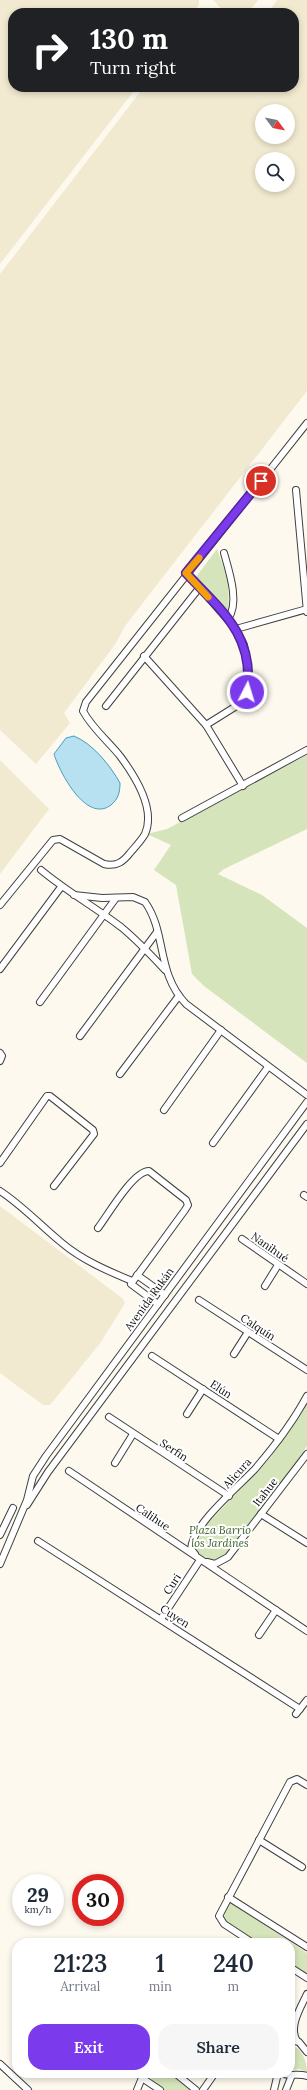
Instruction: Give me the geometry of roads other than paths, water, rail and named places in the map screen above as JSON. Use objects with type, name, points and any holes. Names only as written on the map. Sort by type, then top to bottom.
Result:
[{"type":"street","points":[[0,905],[53,840],[60,839],[104,864],[112,865],[123,861],[142,839],[149,820],[148,806],[120,757],[87,719],[83,711],[86,702],[186,573],[307,423]]},
{"type":"street","points":[[236,629],[307,611],[296,490]]},
{"type":"street","points":[[224,553],[232,580],[233,612],[228,619]]},
{"type":"street","points":[[186,573],[236,629],[244,646],[249,676],[247,692],[238,705],[206,725]]},
{"type":"street","points":[[106,706],[200,587]]},
{"type":"street","points":[[144,656],[206,725],[243,786]]},
{"type":"street","points":[[182,818],[307,750]]},
{"type":"street","points":[[41,870],[61,887],[104,915],[145,948],[166,971]]},
{"type":"street","points":[[0,969],[61,887]]},
{"type":"street","points":[[74,895],[116,898],[133,897],[145,902],[157,932],[166,971],[178,996],[186,1004],[268,1067],[307,1095]]},
{"type":"street","points":[[40,1002],[116,898]]},
{"type":"street","points":[[80,1036],[157,932]]},
{"type":"street","points":[[120,1074],[178,996]]},
{"type":"street","points":[[164,1110],[221,1030]]},
{"type":"street","points":[[0,1054],[2,1056],[0,1062]]},
{"type":"street","points":[[213,1143],[268,1067]]},
{"type":"street","points":[[0,1163],[47,1096],[50,1096],[93,1130],[94,1134],[54,1186]]},
{"type":"street","name":"Avenida Rukán","points":[[0,1564],[34,1476],[46,1456],[307,1102]]},
{"type":"street","name":"Avenida Rukán","points":[[20,1515],[48,1472],[307,1124]]},
{"type":"street","points":[[98,1228],[134,1179],[144,1171],[149,1171],[186,1200],[188,1206],[132,1283]]},
{"type":"street","points":[[0,1191],[22,1207],[62,1244],[103,1269],[132,1283],[158,1304]]},
{"type":"street","points":[[219,1221],[229,1229]]},
{"type":"street","name":"Nanihué","points":[[242,1239],[307,1284]]},
{"type":"street","points":[[265,1286],[278,1265]]},
{"type":"street","points":[[137,1275],[165,1295]]},
{"type":"street","name":"Calquín","points":[[199,1300],[307,1370]]},
{"type":"street","points":[[234,1354],[248,1332]]},
{"type":"street","points":[[129,1344],[139,1351]]},
{"type":"street","name":"Elún","points":[[152,1356],[279,1439]]},
{"type":"street","points":[[187,1414],[203,1389]]},
{"type":"street","name":"Alicura","points":[[200,1560],[191,1549],[191,1541],[205,1521],[279,1439],[307,1396]]},
{"type":"street","name":"Serfin","points":[[109,1417],[229,1496]]},
{"type":"street","points":[[114,1463],[133,1434]]},
{"type":"street","name":"Itahue","points":[[200,1560],[215,1564],[222,1561],[307,1455]]},
{"type":"street","name":"Calihue","points":[[69,1471],[307,1631]]},
{"type":"street","points":[[0,1535],[14,1508]]},
{"type":"street","points":[[261,1514],[307,1542]]},
{"type":"street","name":"Cuyen","points":[[38,1541],[161,1619],[298,1712],[307,1700]]},
{"type":"street","name":"Curi","points":[[161,1619],[200,1560]]},
{"type":"street","points":[[259,1635],[276,1610]]},
{"type":"street","points":[[245,1938],[224,1924],[219,1919],[219,1916],[290,1782],[296,1779],[307,1785]]},
{"type":"street","points":[[259,1840],[302,1867]]},
{"type":"street","points":[[228,1897],[293,1938]]},
{"type":"street","points":[[295,1939],[307,1947]]},
{"type":"street","points":[[295,1970],[307,1978]]},
{"type":"street","points":[[295,2023],[297,2014],[307,1994]]},
{"type":"street","points":[[295,2041],[304,2046],[307,2052]]},
{"type":"street","points":[[0,2064],[12,2075]]},
{"type":"street","points":[[295,2075],[307,2076]]},
{"type":"street","points":[[15,2078],[28,2090]]},
{"type":"street","points":[[138,2090],[142,2078]]},
{"type":"street","points":[[145,2078],[160,2090]]},
{"type":"street","points":[[181,2078],[196,2090]]},
{"type":"street","points":[[203,2090],[211,2078]]},
{"type":"street","points":[[274,2090],[277,2078]]},
{"type":"street","points":[[286,2090],[291,2078]]},
{"type":"water","points":[[74,736],[88,744],[100,756],[120,783],[118,796],[111,805],[102,809],[92,807],[83,802],[68,783],[62,772],[54,754],[66,738]]},
{"type":"park label","name":"Plaza Barrio los Jardines","points":[[220,1536]]}]
